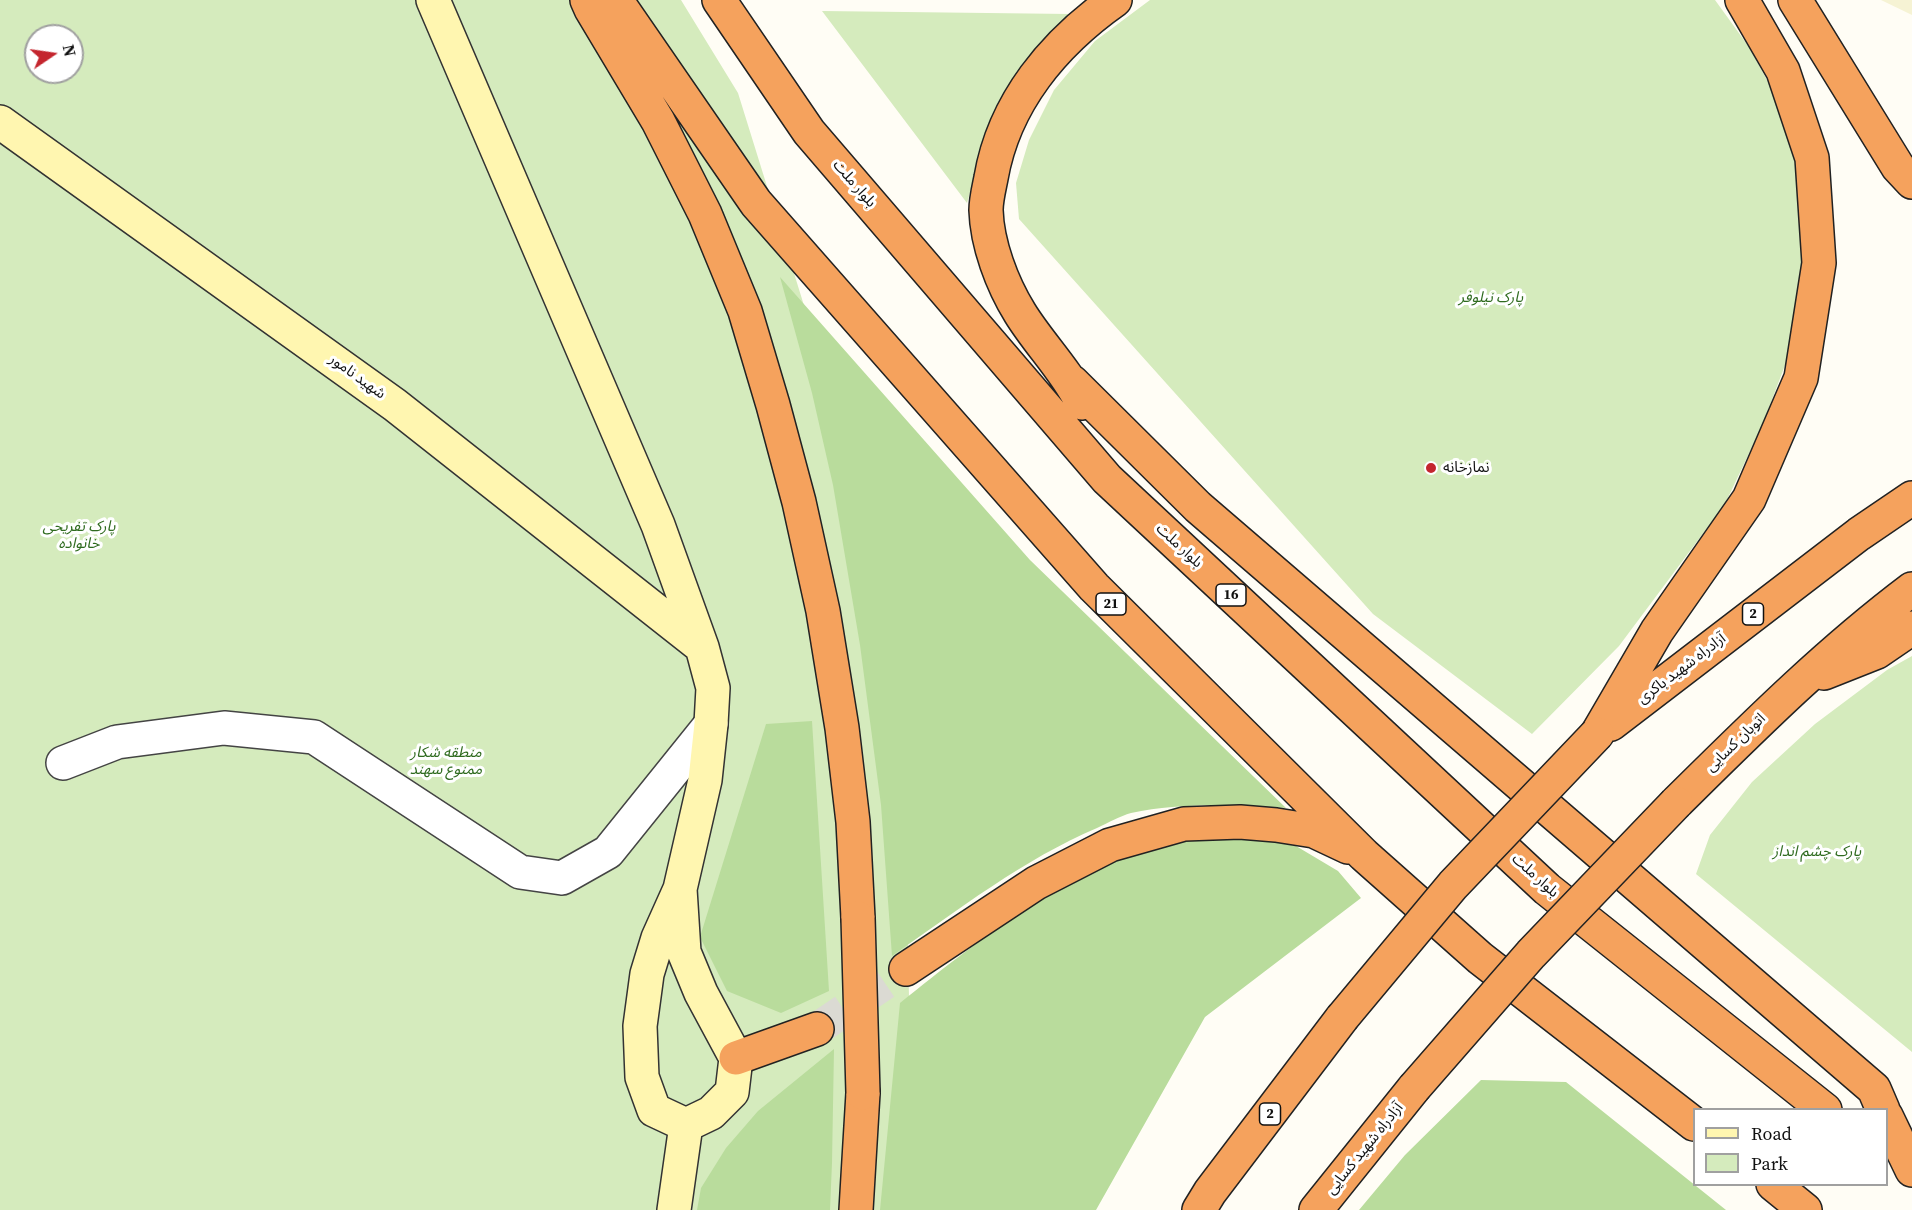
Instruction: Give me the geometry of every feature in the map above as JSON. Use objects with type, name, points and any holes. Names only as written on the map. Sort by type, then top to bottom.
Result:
[{"type":"highway","points":[[587,0],[664,132],[705,214],[745,311],[799,502],[824,611],[850,798],[858,918],[863,1094],[856,1210]]},
{"type":"highway","name":"21","points":[[616,0],[756,203],[1094,587],[1364,855],[1480,958],[1693,1122]]},
{"type":"highway","name":"بلوار ملت","points":[[719,0],[809,132],[1107,479],[1547,889],[1822,1108]]},
{"type":"highway","points":[[1116,0],[1080,27],[1028,84],[1009,119],[994,161],[986,209],[994,257],[1020,312],[1072,382],[1198,507],[1881,1105]]},
{"type":"highway","points":[[1597,734],[1658,631],[1749,499],[1801,378],[1820,263],[1812,158],[1783,71],[1742,0]]},
{"type":"highway","points":[[1795,0],[1898,167],[1912,182]]},
{"type":"highway","points":[[1072,382],[1095,429],[1107,479],[1162,493],[1198,507]]},
{"type":"highway","name":"آزادراه شهید باکری","points":[[1597,734],[1859,534],[1912,498]]},
{"type":"highway","points":[[1797,684],[1878,614],[1912,588]]},
{"type":"highway","points":[[1797,684],[1877,652],[1912,628]]},
{"type":"highway","name":"اتوبان کسایی","points":[[1414,1088],[1531,954],[1676,802],[1797,684]]},
{"type":"highway","name":"2","points":[[1199,1210],[1210,1192],[1342,1018],[1454,885],[1597,734]]},
{"type":"highway","points":[[906,969],[1036,883],[1110,845],[1184,824],[1240,822],[1314,831],[1364,855]]},
{"type":"highway","points":[[736,1058],[817,1029]]},
{"type":"highway","name":"آزادراه شهید کسایی","points":[[1316,1210],[1414,1088]]},
{"type":"highway","points":[[1888,1108],[1912,1120]]},
{"type":"highway","points":[[1888,1120],[1912,1170]]},
{"type":"highway","points":[[1888,1159],[1912,1178]]},
{"type":"highway","points":[[1774,1186],[1805,1210]]},
{"type":"street","points":[[433,0],[658,525],[702,646],[713,688],[705,780],[680,889],[658,938],[647,974],[640,1026],[642,1077],[654,1110],[686,1125]]},
{"type":"street","name":"شهید نامور","points":[[0,122],[395,405],[702,646]]},
{"type":"street","points":[[63,763],[117,742],[224,728],[314,737],[520,872],[562,878],[608,852],[711,724]]},
{"type":"street","points":[[680,889],[684,952],[700,993],[736,1058],[732,1092],[711,1113],[686,1125]]},
{"type":"street","points":[[674,1210],[686,1125]]},
{"type":"shaded area","points":[[1881,0],[1912,0],[1912,15]]},
{"type":"green space","name":"منطقه شکار ممنوع سهند","points":[[0,0],[681,0],[738,93],[834,402],[905,795],[912,1149],[904,1210],[0,1210]]},
{"type":"green space","name":"پارک نیلوفر","points":[[1150,0],[1715,0],[1749,47],[1785,113],[1802,180],[1803,276],[1790,352],[1762,426],[1725,504],[1619,646],[1532,734],[1373,614],[1019,219],[1016,183],[1029,140],[1054,90],[1095,41]]},
{"type":"green space","points":[[822,11],[1070,14],[1033,52],[1001,98],[967,203]]},
{"type":"green space","points":[[780,277],[1030,560],[1286,808],[1228,805],[1189,806],[1127,814],[1017,870],[892,956],[881,805],[860,645],[833,485],[812,393]]},
{"type":"green space","name":"پارک چشم انداز","points":[[1912,656],[1912,1052],[1696,874],[1710,835],[1752,782],[1815,724],[1887,670]]},
{"type":"green space","points":[[812,721],[829,991],[781,1013],[727,991],[700,937],[766,724]]},
{"type":"green space","points":[[1242,835],[1296,846],[1338,871],[1361,898],[1205,1017],[1096,1210],[880,1210],[900,1003],[998,928],[1068,884],[1105,866],[1143,852],[1183,841]]},
{"type":"green space","points":[[834,1049],[830,1210],[697,1210],[701,1188],[726,1148],[758,1111]]},
{"type":"green space","points":[[1481,1080],[1566,1082],[1693,1184],[1693,1186],[1726,1210],[1359,1210],[1405,1155]]},
{"type":"tunnel","points":[[817,1029],[906,969]]},
{"type":"place","name":"نمازخانه","points":[[1431,468]]},
{"type":"park label","name":"پارک تفریحی خانواده","points":[[79,536]]}]
